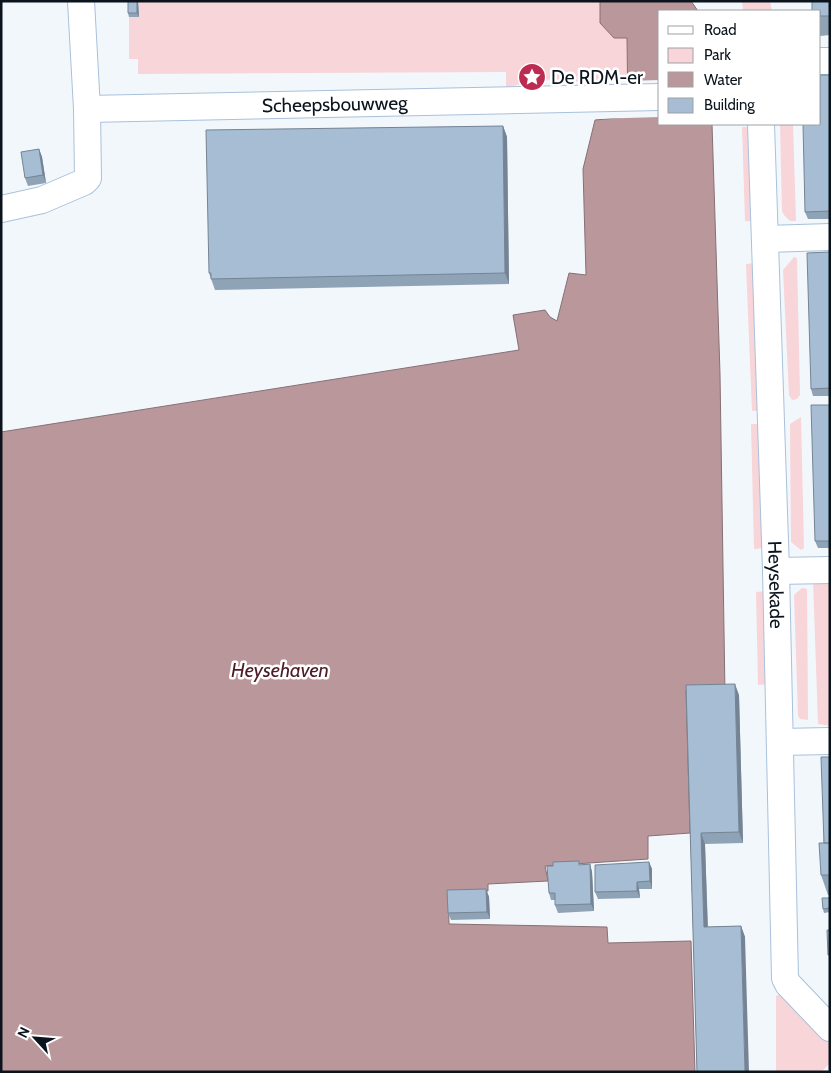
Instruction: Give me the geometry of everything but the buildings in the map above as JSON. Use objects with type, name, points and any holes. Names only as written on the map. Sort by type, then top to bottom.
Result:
[{"type":"street","points":[[1,209],[42,200],[84,182],[88,178],[87,109],[81,1]]},
{"type":"street","name":"Scheepsbouwweg","points":[[87,109],[658,97]]},
{"type":"street","name":"Heysekade","points":[[761,125],[776,571],[786,978],[788,984],[830,1028]]},
{"type":"street","points":[[766,239],[830,237]]},
{"type":"street","points":[[776,571],[830,570]]},
{"type":"street","points":[[780,742],[830,741]]},
{"type":"green space","points":[[138,1],[600,1],[600,23],[627,37],[627,81],[582,82],[539,79],[506,88],[506,72],[138,74],[138,59],[129,59],[129,17],[139,17]]},
{"type":"green space","points":[[742,1],[770,1],[772,10],[743,10]]},
{"type":"green space","points":[[780,125],[793,125],[796,221],[790,221],[782,211]]},
{"type":"green space","points":[[742,127],[753,127],[756,221],[745,221]]},
{"type":"green space","points":[[794,257],[797,258],[800,395],[797,399],[792,400],[789,395],[783,270]]},
{"type":"green space","points":[[756,263],[762,410],[752,411],[746,264]]},
{"type":"green space","points":[[801,417],[804,548],[801,550],[791,542],[790,424]]},
{"type":"green space","points":[[751,424],[762,424],[765,548],[754,549]]},
{"type":"green space","points":[[813,579],[830,579],[830,726],[818,724]]},
{"type":"green space","points":[[802,588],[807,589],[808,720],[800,719],[798,716],[794,595]]},
{"type":"green space","points":[[768,591],[770,684],[758,685],[756,592]]},
{"type":"green space","points":[[783,993],[830,1043],[830,1063],[821,1072],[776,1072],[776,996]]},
{"type":"water","name":"Heysehaven","points":[[600,1],[691,1],[697,10],[658,10],[658,125],[712,125],[720,374],[725,695],[686,690],[690,833],[648,836],[648,859],[545,866],[548,881],[488,884],[488,891],[448,892],[449,924],[607,927],[608,943],[691,941],[695,1072],[1,1072],[1,432],[519,350],[513,315],[545,310],[550,317],[557,321],[569,273],[586,275],[583,169],[595,120],[628,117],[627,38],[614,38],[600,23]]},
{"type":"pier","points":[[658,80],[658,117],[593,119],[625,115],[625,81]]},
{"type":"place","name":"De RDM-er","points":[[532,77]]}]
